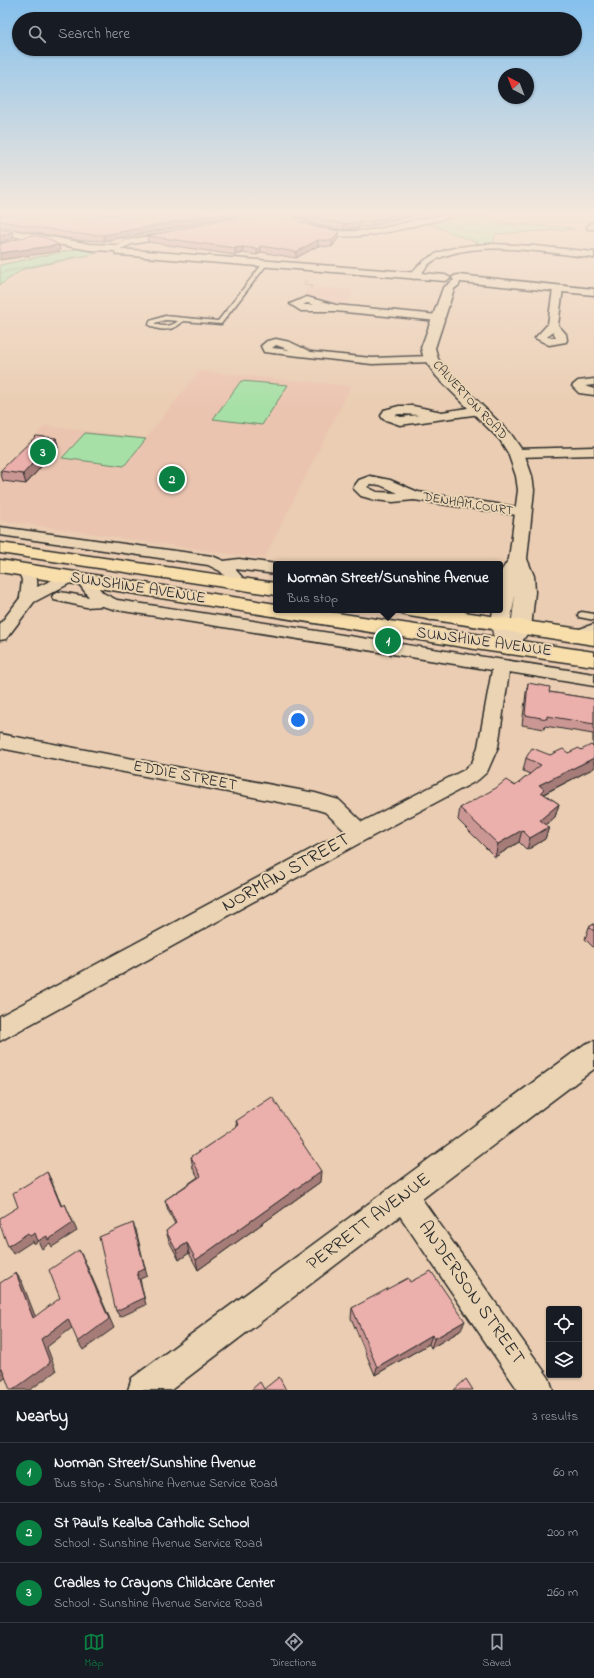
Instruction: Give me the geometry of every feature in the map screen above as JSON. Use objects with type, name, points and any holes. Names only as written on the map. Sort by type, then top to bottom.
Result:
[{"type":"main road","name":"SUNSHINE AVENUE","points":[[0,548],[273,589]]},
{"type":"main road","name":"SUNSHINE AVENUE","points":[[0,566],[273,609]]},
{"type":"main road","name":"SUNSHINE AVENUE","points":[[292,613],[505,656],[594,659]]},
{"type":"main road","name":"SUNSHINE AVENUE","points":[[436,613],[521,628],[588,634]]},
{"type":"street","points":[[441,280],[451,282],[482,282],[594,292]]},
{"type":"street","name":"CALVERTON ROAD","points":[[451,282],[428,348],[431,359],[442,374],[506,437],[516,453],[524,476],[526,490],[518,559],[509,574],[503,597]]},
{"type":"street","points":[[553,325],[558,289]]},
{"type":"street","points":[[335,308],[438,318]]},
{"type":"street","points":[[306,354],[372,361],[431,359]]},
{"type":"street","points":[[594,382],[582,383],[578,386],[583,390],[594,392]]},
{"type":"street","points":[[441,415],[480,410]]},
{"type":"street","points":[[516,453],[594,451]]},
{"type":"street","name":"DENHAM COURT","points":[[414,496],[523,512]]},
{"type":"street","points":[[0,531],[212,561],[223,566],[247,585],[273,581]]},
{"type":"street","name":"CALVERTON ROAD","points":[[518,559],[525,576],[521,628]]},
{"type":"street","points":[[223,566],[239,564],[273,569]]},
{"type":"street","points":[[26,570],[30,580],[28,599]]},
{"type":"street","points":[[0,635],[28,599],[48,587],[76,578],[102,601]]},
{"type":"street","points":[[60,597],[86,602],[102,601],[117,605],[505,656],[594,680]]},
{"type":"street","name":"CALVERTON ROAD","points":[[501,613],[500,624],[505,656]]},
{"type":"street","points":[[505,656],[521,628]]},
{"type":"street","name":"NORMAN STREET","points":[[0,1029],[360,833],[471,775],[480,767],[491,735],[505,656]]},
{"type":"street","name":"EDDIE STREET","points":[[0,741],[315,801],[332,806],[360,833]]},
{"type":"street","name":"PERRETT AVENUE","points":[[144,1390],[594,1053]]},
{"type":"street","name":"ANDERSON STREET","points":[[404,1196],[537,1390]]},
{"type":"lane","points":[[181,320],[179,324],[173,327],[161,328],[152,325],[152,322],[165,318],[219,323],[253,280]]},
{"type":"lane","points":[[582,615],[594,617]]},
{"type":"path","points":[[306,280],[303,285],[312,286],[311,288]]},
{"type":"shaded area","points":[[309,287],[354,290],[346,306],[317,298],[302,297]]},
{"type":"shaded area","points":[[199,371],[351,386],[264,559],[0,520],[0,473],[45,426],[146,438]]},
{"type":"green space","points":[[0,280],[7,280],[0,285]]},
{"type":"green space","points":[[241,381],[288,385],[262,425],[213,419]]},
{"type":"green space","points":[[85,433],[146,439],[124,466],[62,458]]},
{"type":"building","points":[[36,436],[56,438],[23,474],[0,471]]},
{"type":"building","points":[[528,683],[550,687],[549,692],[594,699],[594,724],[547,716],[547,719],[525,715]]},
{"type":"building","points":[[591,745],[594,748],[594,758],[539,785],[544,789],[541,792],[559,804],[540,820],[549,827],[530,838],[522,830],[498,844],[460,808],[496,788],[506,780],[515,786],[541,765],[526,758],[532,748],[550,755],[563,749],[568,753],[579,748],[581,750]]},
{"type":"building","points":[[594,924],[594,931],[589,927]]},
{"type":"building","points":[[272,1097],[321,1171],[196,1260],[187,1243],[176,1250],[166,1231],[176,1223],[165,1200],[201,1176],[191,1157],[239,1125],[236,1121]]},
{"type":"building","points":[[47,1172],[61,1206],[65,1204],[73,1223],[48,1240],[47,1236],[38,1241],[35,1233],[30,1236],[28,1233],[8,1246],[0,1225],[0,1218],[18,1207],[13,1193]]},
{"type":"building","points":[[133,1223],[145,1269],[137,1272],[144,1298],[116,1311],[99,1237]]},
{"type":"building","points":[[79,1250],[109,1319],[78,1342],[68,1319],[41,1339],[50,1363],[13,1390],[10,1390],[2,1368],[0,1369],[0,1283],[16,1273],[33,1318],[60,1298],[49,1270]]},
{"type":"building","points":[[431,1271],[465,1321],[434,1339],[432,1335],[377,1367],[352,1308],[408,1278],[410,1282]]},
{"type":"building","points":[[279,1377],[286,1390],[251,1390],[260,1382],[264,1389]]},
{"type":"building","points":[[466,1379],[473,1390],[454,1390]]},
{"type":"place","name":"Cradles to Crayons Childcare Center","points":[[43,452]]},
{"type":"place","name":"St Paul’s Kealba Catholic School","points":[[172,479]]},
{"type":"place","name":"Norman Street/Sunshine Avenue","points":[[388,641]]}]
